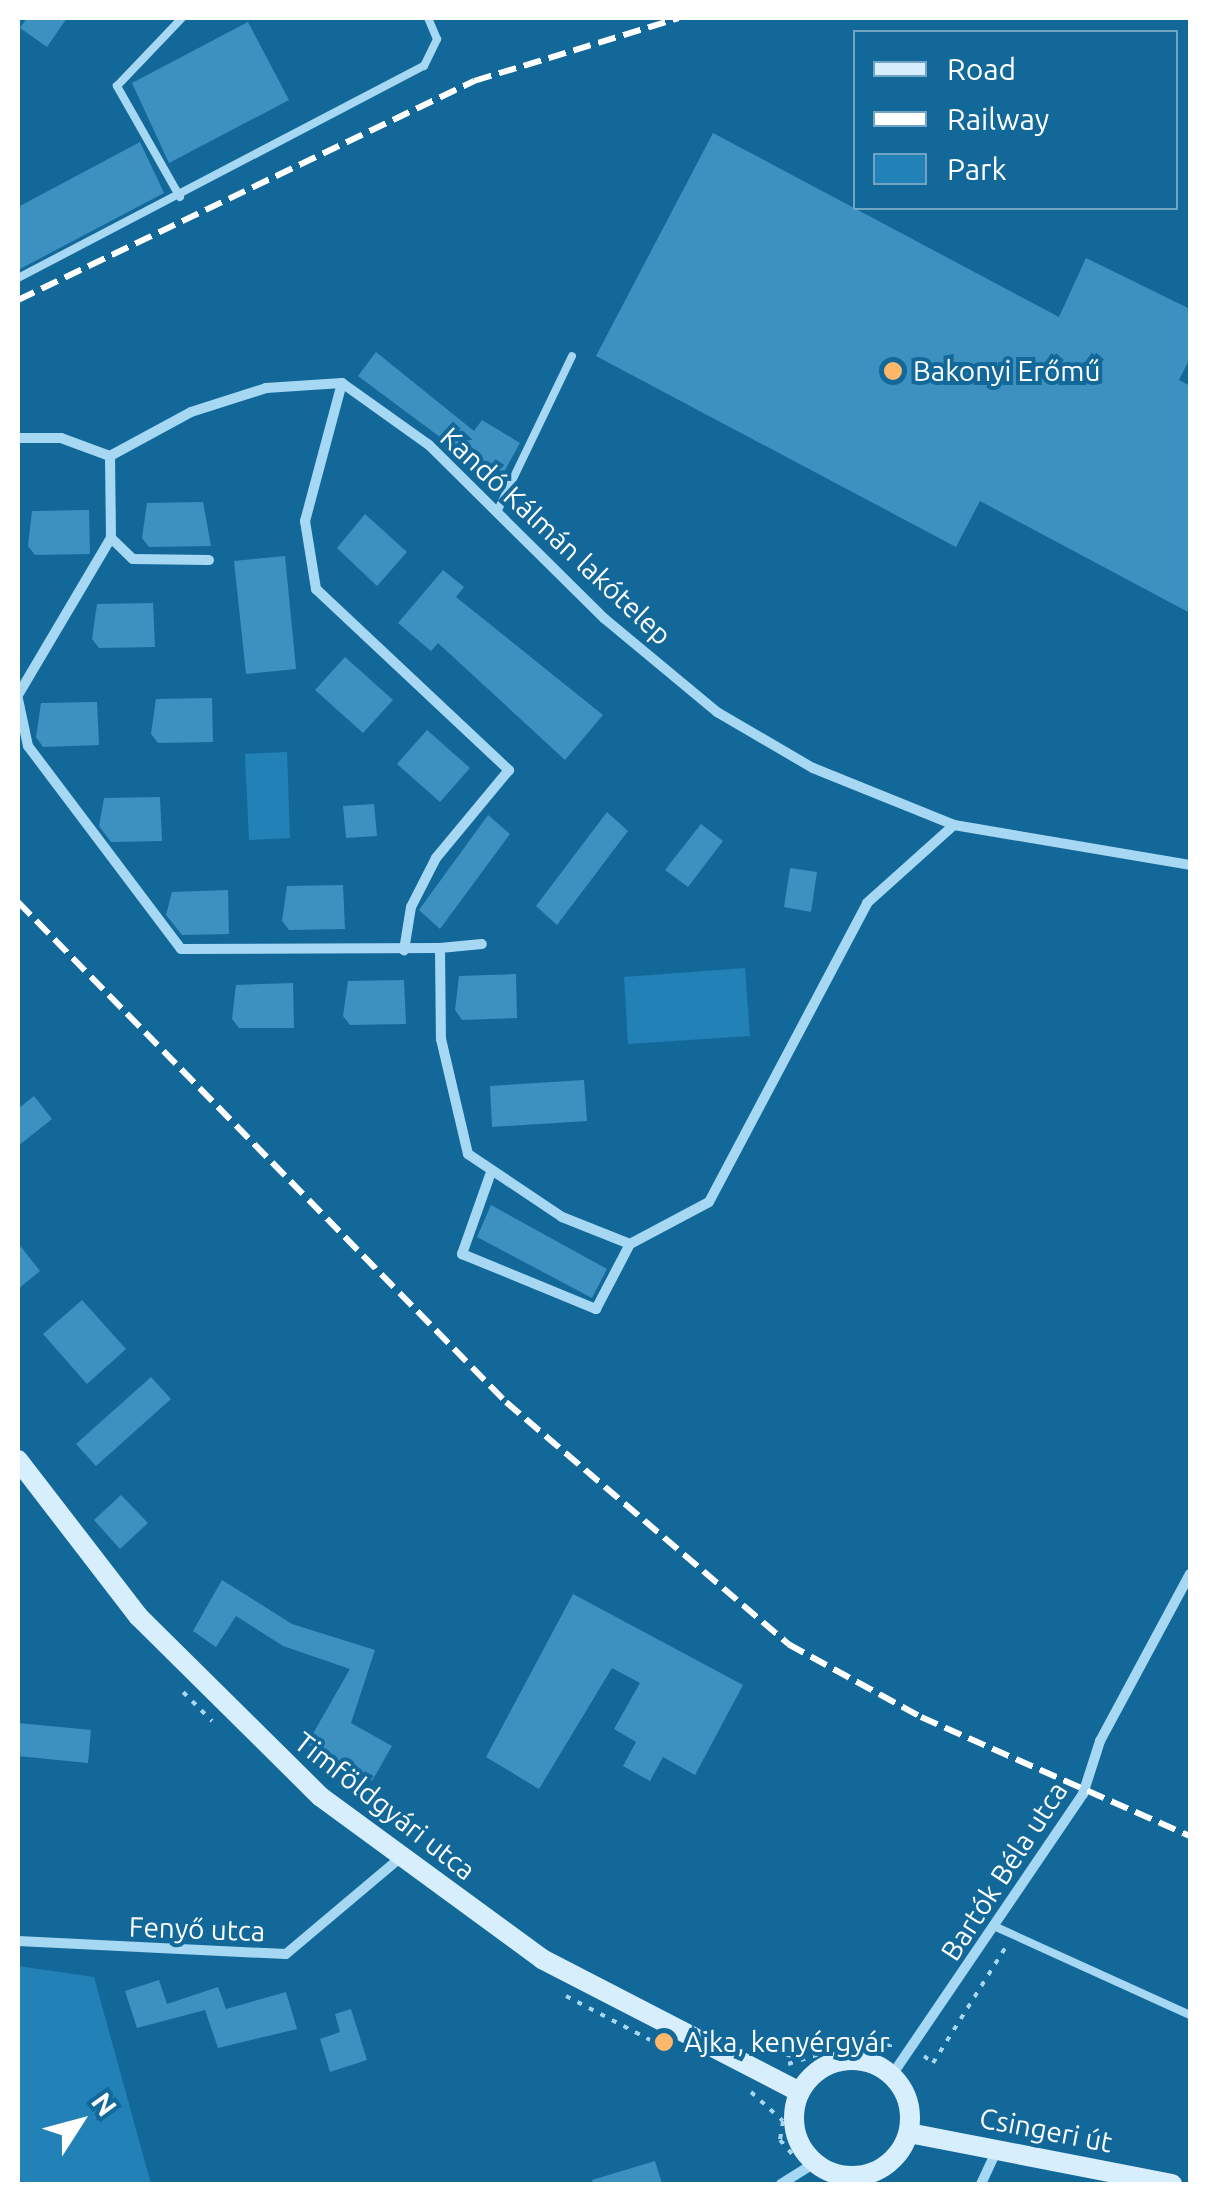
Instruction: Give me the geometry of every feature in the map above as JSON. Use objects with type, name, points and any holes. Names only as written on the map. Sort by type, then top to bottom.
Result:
[{"type":"main road","name":"Timföldgyári utca","points":[[18,1460],[138,1616],[226,1709],[400,1858],[542,1959],[800,2092]]},
{"type":"main road","points":[[842,2060],[892,2075],[908,2102],[909,2133],[895,2158],[870,2174],[841,2176],[815,2163],[794,2122],[800,2092],[842,2060]]},
{"type":"main road","name":"Csingeri út","points":[[909,2133],[998,2147],[1172,2184]]},
{"type":"street","points":[[18,438],[60,438],[110,456],[229,400],[308,378],[342,383],[305,521],[316,588],[509,770],[436,858],[412,907],[404,950]]},
{"type":"street","name":"Kandó Kálmán lakótelep","points":[[342,383],[429,445],[497,512],[718,712],[813,768],[954,826],[1190,865]]},
{"type":"street","points":[[110,456],[111,538],[18,697],[28,746],[182,949],[404,950],[482,944]]},
{"type":"street","points":[[111,538],[133,559],[209,560]]},
{"type":"street","points":[[490,1175],[462,1254],[596,1309],[630,1244],[709,1202],[868,903],[954,826]]},
{"type":"street","points":[[440,948],[441,1040],[468,1154],[490,1175],[630,1244]]},
{"type":"street","name":"Bartók Béla utca","points":[[892,2075],[996,1928],[1083,1794],[1100,1741],[1190,1574]]},
{"type":"street","name":"Fenyő utca","points":[[18,1941],[286,1954],[400,1858]]},
{"type":"street","points":[[981,2184],[998,2147]]},
{"type":"street","points":[[781,2184],[815,2163]]},
{"type":"lane","points":[[180,197],[116,86],[182,18]]},
{"type":"lane","points":[[18,278],[180,197],[424,66],[438,39],[428,18]]},
{"type":"lane","points":[[497,512],[572,356]]},
{"type":"lane","points":[[996,1928],[1190,2015]]},
{"type":"path","points":[[768,2105],[791,2056],[808,2061],[848,2045],[887,2050],[898,2039],[933,2063],[1014,1936]]},
{"type":"green space","points":[[287,752],[290,838],[249,840],[245,754]]},
{"type":"green space","points":[[745,968],[750,1036],[628,1044],[624,977]]},
{"type":"green space","points":[[18,1966],[94,1977],[151,2184],[18,2184]]},
{"type":"building","points":[[27,18],[67,18],[47,47],[20,28]]},
{"type":"building","points":[[248,22],[289,100],[169,163],[132,83]]},
{"type":"building","name":"Bakonyi Erőmű","points":[[713,133],[1059,317],[1086,258],[1190,309],[1190,358],[1179,380],[1190,386],[1190,613],[980,501],[956,547],[596,356]]},
{"type":"building","points":[[140,142],[164,193],[18,270],[18,207]]},
{"type":"building","points":[[376,352],[474,431],[482,420],[520,443],[499,481],[358,376]]},
{"type":"building","points":[[203,502],[211,546],[149,547],[142,538],[147,503]]},
{"type":"building","points":[[89,510],[90,554],[35,555],[28,546],[32,511]]},
{"type":"building","points":[[365,514],[407,552],[377,586],[337,548]]},
{"type":"building","points":[[285,556],[296,669],[246,674],[234,561]]},
{"type":"building","points":[[443,570],[464,587],[456,597],[603,715],[565,760],[438,643],[431,651],[398,623]]},
{"type":"building","points":[[153,603],[155,647],[99,648],[92,639],[97,604]]},
{"type":"building","points":[[345,657],[393,700],[363,733],[315,690]]},
{"type":"building","points":[[212,698],[213,742],[158,743],[151,734],[156,699]]},
{"type":"building","points":[[97,702],[99,745],[43,747],[36,737],[41,703]]},
{"type":"building","points":[[427,730],[470,768],[440,802],[397,764]]},
{"type":"building","points":[[160,797],[162,841],[111,842],[99,826],[104,798]]},
{"type":"building","points":[[374,804],[377,836],[346,838],[343,806]]},
{"type":"building","points":[[607,812],[628,831],[557,925],[536,906]]},
{"type":"building","points":[[488,815],[510,834],[440,929],[419,910]]},
{"type":"building","points":[[701,824],[723,841],[688,887],[665,870]]},
{"type":"building","points":[[790,868],[817,872],[811,912],[784,907]]},
{"type":"building","points":[[343,885],[345,929],[289,930],[282,921],[287,886]]},
{"type":"building","points":[[228,890],[229,934],[182,935],[166,915],[172,892]]},
{"type":"building","points":[[516,974],[517,1018],[462,1020],[455,1010],[459,976]]},
{"type":"building","points":[[404,980],[406,1024],[350,1025],[343,1016],[348,981]]},
{"type":"building","points":[[293,983],[294,1028],[239,1028],[232,1019],[236,985]]},
{"type":"building","points":[[584,1080],[587,1121],[492,1127],[490,1086]]},
{"type":"building","points":[[34,1096],[52,1119],[18,1146],[18,1109]]},
{"type":"building","points":[[491,1205],[607,1269],[592,1298],[477,1237]]},
{"type":"building","points":[[18,1243],[40,1271],[18,1289]]},
{"type":"building","points":[[82,1300],[126,1349],[87,1384],[43,1334]]},
{"type":"building","points":[[151,1377],[171,1399],[96,1466],[76,1444]]},
{"type":"building","points":[[121,1495],[148,1523],[120,1549],[94,1520]]},
{"type":"building","points":[[222,1580],[292,1624],[375,1650],[351,1723],[392,1746],[372,1781],[307,1744],[350,1669],[283,1646],[236,1616],[216,1647],[193,1631]]},
{"type":"building","points":[[573,1594],[743,1685],[695,1775],[663,1757],[650,1781],[623,1766],[636,1742],[614,1729],[640,1683],[612,1668],[539,1789],[486,1757]]},
{"type":"building","points":[[18,1723],[91,1730],[88,1763],[18,1756]]},
{"type":"building","points":[[159,1980],[167,2004],[218,1987],[226,2009],[286,1992],[297,2029],[218,2048],[205,2010],[137,2028],[125,1991]]},
{"type":"building","points":[[351,2009],[367,2060],[330,2072],[320,2039],[340,2032],[335,2014]]},
{"type":"building","points":[[655,2161],[662,2184],[593,2184],[592,2180]]},
{"type":"railway","points":[[18,300],[474,81],[679,18]]},
{"type":"railway","points":[[18,902],[506,1402],[788,1644],[921,1717],[1190,1836]]},
{"type":"place","name":"Bakonyi Erőmű","points":[[893,371]]},
{"type":"place","name":"Ajka, kenyérgyár","points":[[664,2042]]}]
